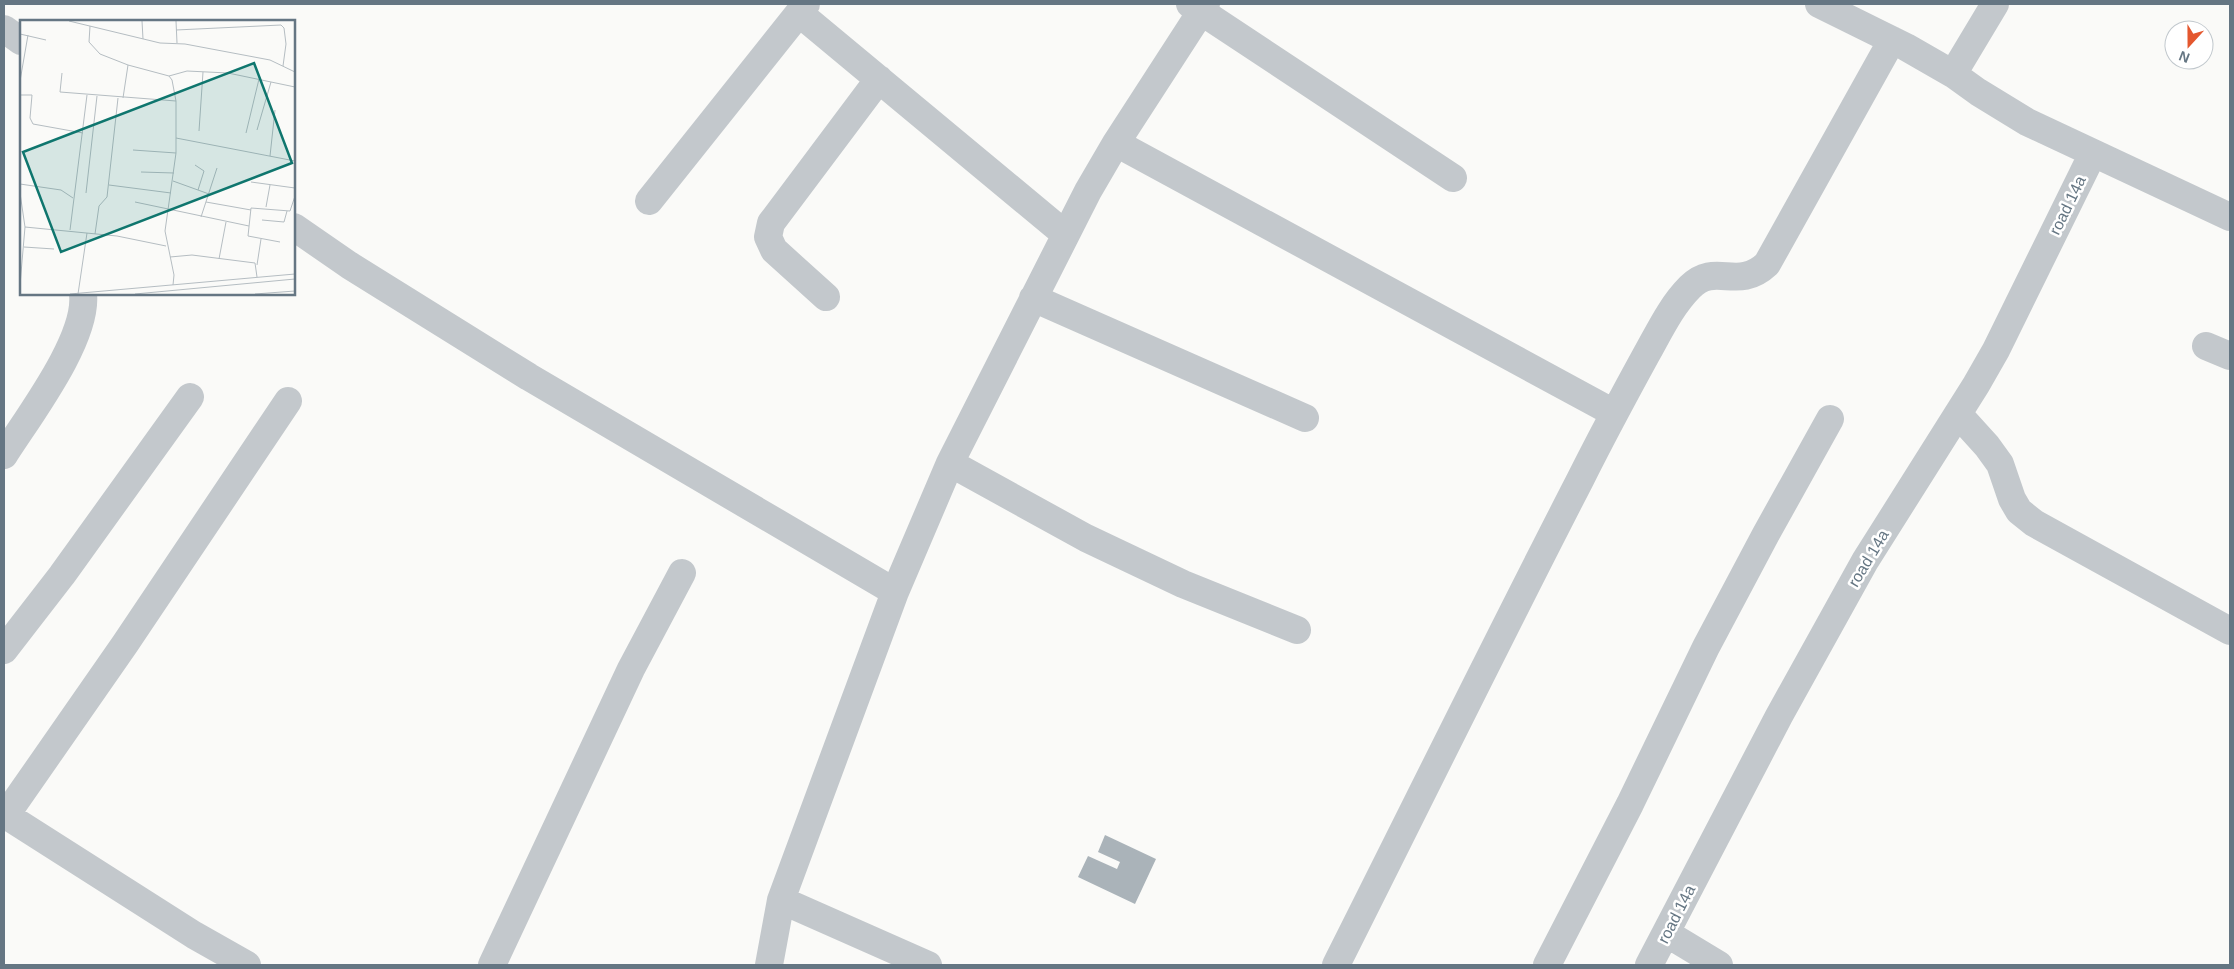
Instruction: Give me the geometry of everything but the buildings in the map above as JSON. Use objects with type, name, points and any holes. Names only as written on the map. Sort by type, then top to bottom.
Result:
[{"type":"street","points":[[1818,4],[1892,40],[1953,74],[2027,122],[2230,217]]},
{"type":"street","points":[[1953,74],[1995,4]]},
{"type":"street","points":[[769,965],[781,900],[895,592],[950,463],[1065,234],[1116,143],[1199,6],[1452,178]]},
{"type":"street","points":[[649,201],[802,8],[879,80],[1065,234]]},
{"type":"street","points":[[4,29],[20,39]]},
{"type":"street","points":[[1336,965],[1529,578],[1614,414],[1668,317],[1688,289],[1699,279],[1710,275],[1742,278],[1757,274],[1767,264],[1892,40]]},
{"type":"street","points":[[826,298],[774,250],[768,236],[771,223],[879,80]]},
{"type":"street","points":[[1116,143],[1614,414]]},
{"type":"street","name":"road 14a","points":[[1649,965],[1779,716],[1865,561],[1996,350],[2093,153]]},
{"type":"street","points":[[295,228],[350,265],[529,377],[895,592]]},
{"type":"street","points":[[4,456],[58,369],[76,335],[84,302],[83,295]]},
{"type":"street","points":[[1033,298],[1305,418]]},
{"type":"street","points":[[4,650],[62,575],[190,397]]},
{"type":"street","points":[[247,965],[194,935],[5,814],[126,644],[288,401]]},
{"type":"street","points":[[1958,414],[1987,446],[2000,464],[2012,499],[2019,510],[2034,523],[2230,631]]},
{"type":"street","points":[[1547,965],[1630,804],[1706,647],[1830,419]]},
{"type":"street","points":[[950,463],[1086,538],[1184,584],[1297,630]]},
{"type":"street","points":[[492,965],[631,669],[682,574]]},
{"type":"street","points":[[781,900],[928,965]]},
{"type":"street","points":[[1666,933],[1719,965]]}]
